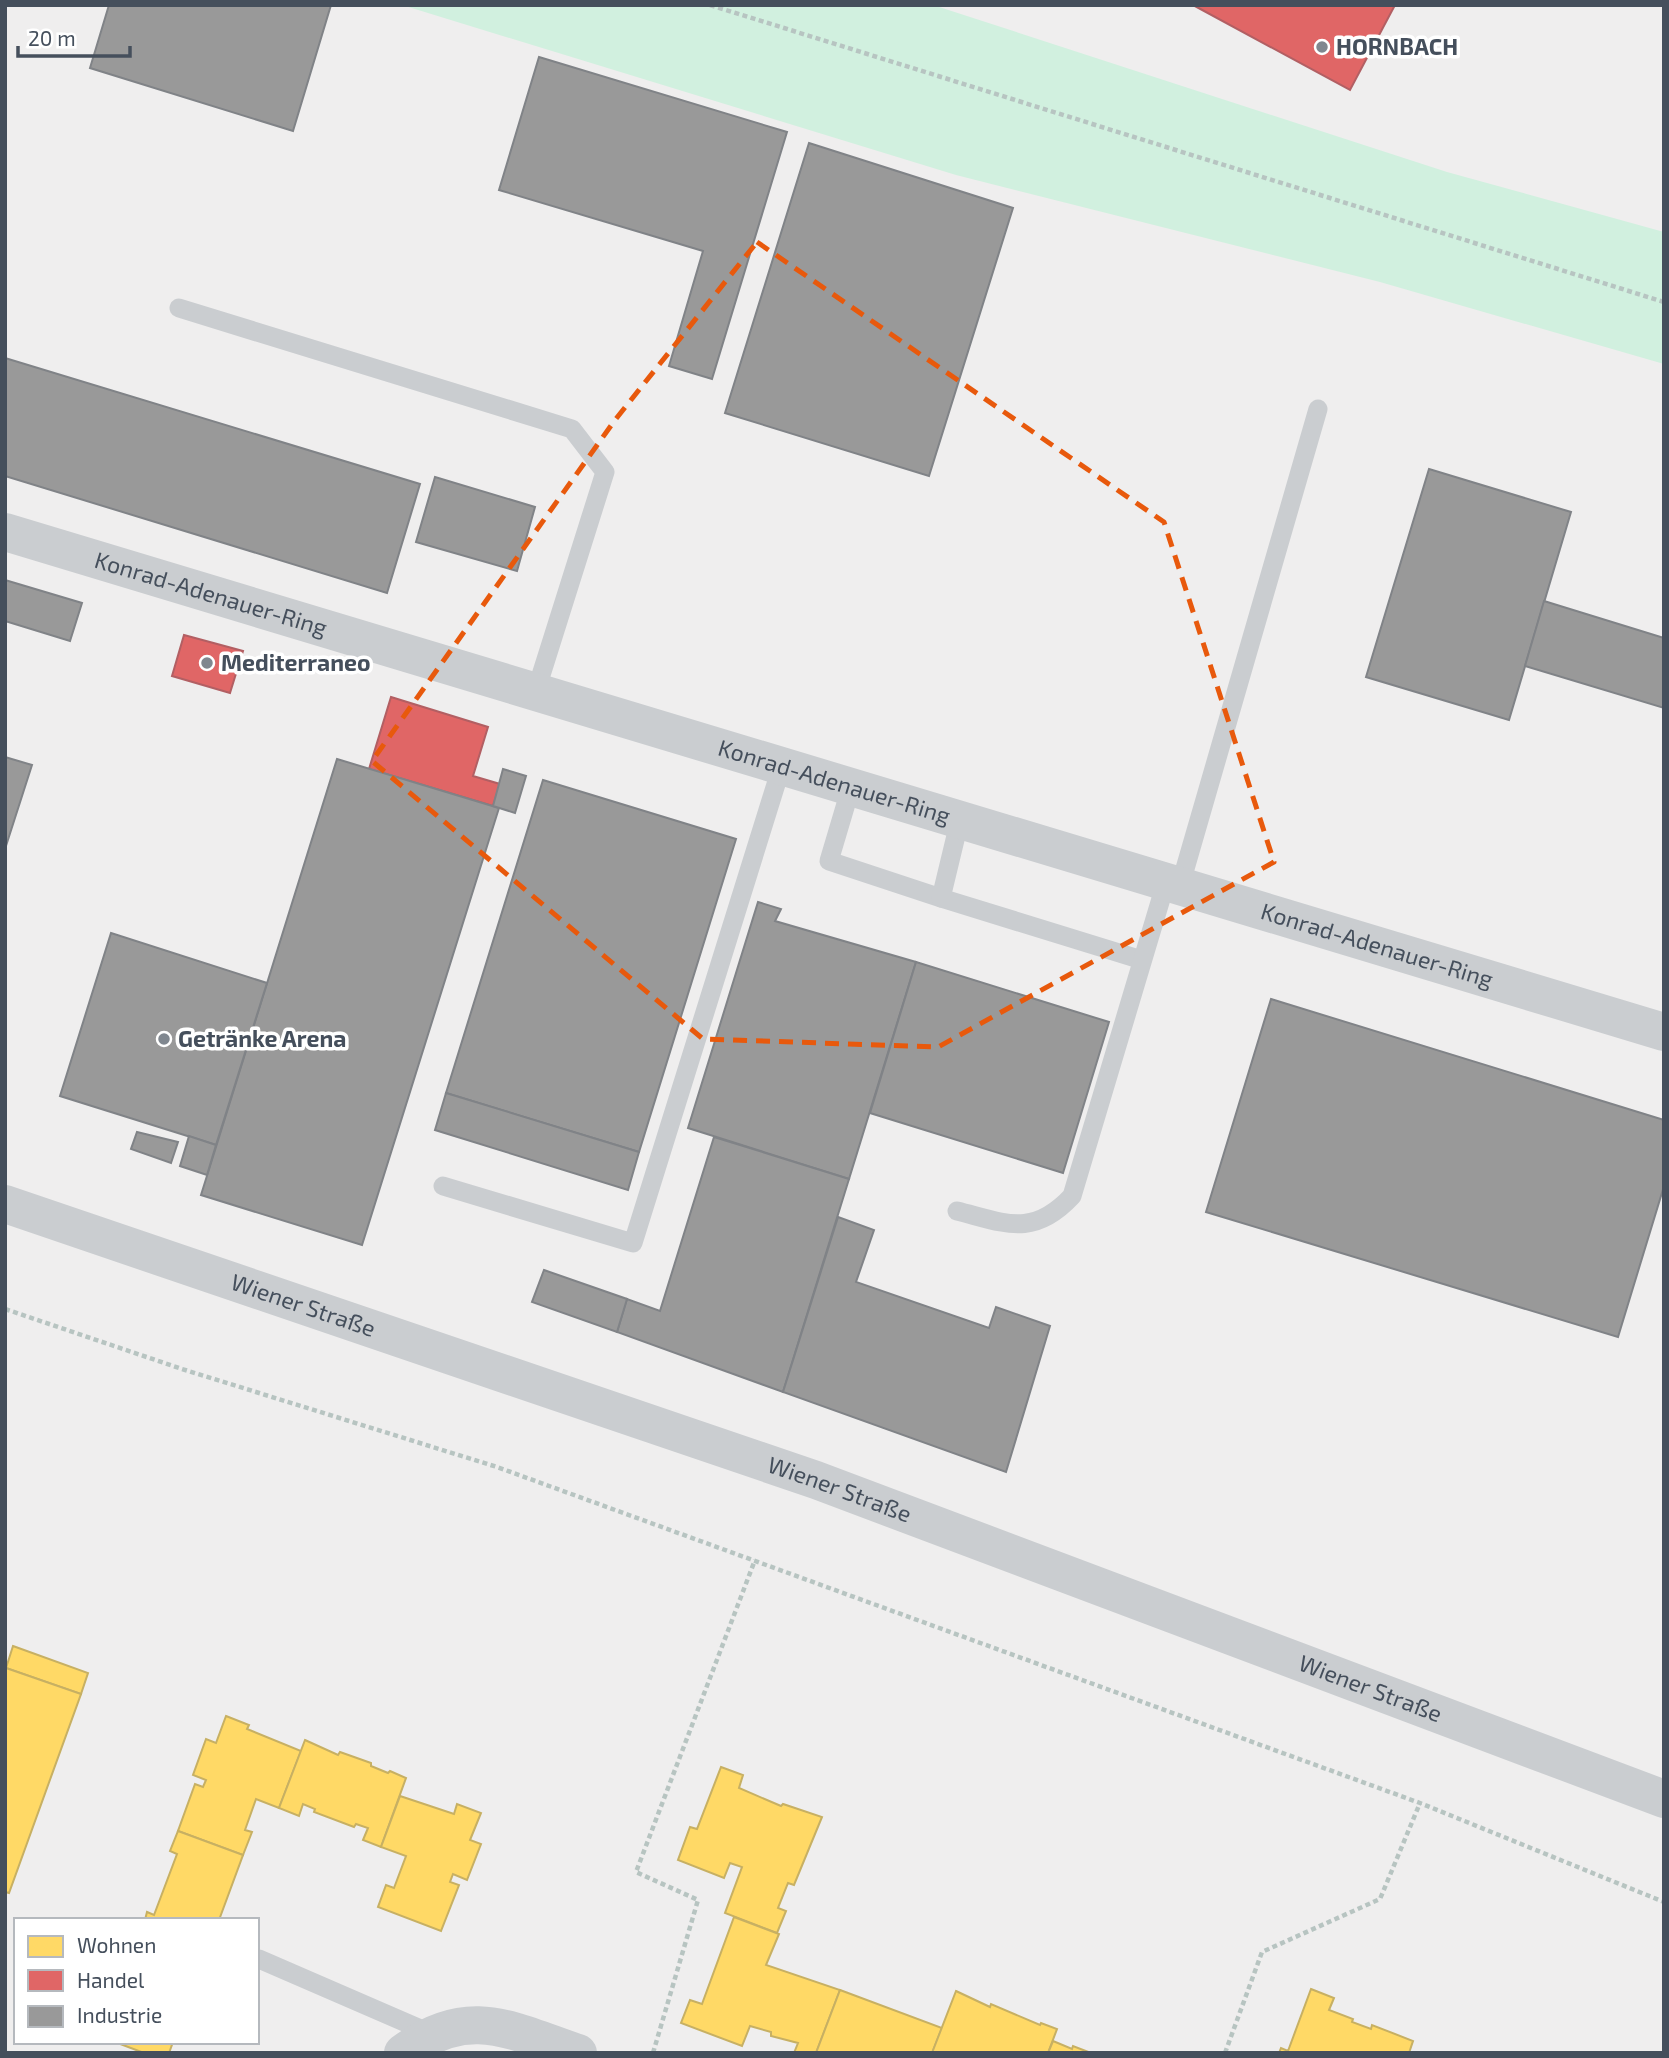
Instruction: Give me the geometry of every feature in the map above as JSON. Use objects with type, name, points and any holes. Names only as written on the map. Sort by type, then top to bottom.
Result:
[{"type":"street","name":"Konrad-Adenauer-Ring","points":[[5,532],[1664,1032]]},
{"type":"street","name":"Wiener Straße","points":[[5,1204],[817,1480],[1664,1799]]},
{"type":"street","points":[[417,2043],[476,2023],[502,2028],[578,2053]]},
{"type":"lane","points":[[179,308],[572,429],[605,472],[536,691]]},
{"type":"lane","points":[[957,1211],[1020,1226],[1040,1222],[1072,1196],[1142,960],[1173,884],[1318,409]]},
{"type":"lane","points":[[443,1186],[633,1243],[782,765]]},
{"type":"lane","points":[[851,786],[829,861],[1142,960]]},
{"type":"lane","points":[[940,898],[960,819]]},
{"type":"lane","points":[[259,1959],[417,2043]]},
{"type":"path","points":[[710,5],[1664,302]]},
{"type":"path","points":[[5,1309],[182,1369],[497,1467],[1420,1803],[1664,1902]]},
{"type":"path","points":[[653,2053],[698,1899],[636,1872],[755,1560]]},
{"type":"path","points":[[1225,2053],[1262,1952],[1380,1899],[1420,1803]]},
{"type":"highlighted area","points":[[757,242],[1164,522],[1274,862],[938,1047],[703,1039],[372,761],[615,420]]},
{"type":"green space","points":[[402,5],[933,5],[1447,172],[1664,232],[1664,364],[1380,282],[956,175]]},
{"type":"building: Wohnen","points":[[13,1646],[88,1673],[81,1694],[6,1668]]},
{"type":"building: Wohnen","points":[[6,1668],[81,1694],[9,1893],[5,1892]]},
{"type":"building: Wohnen","points":[[226,1716],[249,1725],[247,1729],[301,1751],[279,1808],[256,1799],[245,1830],[252,1832],[243,1855],[178,1831],[195,1784],[203,1787],[206,1780],[193,1775],[206,1739],[216,1743]]},
{"type":"building: Wohnen","points":[[305,1740],[338,1755],[340,1752],[406,1778],[381,1847],[363,1840],[368,1828],[356,1824],[354,1827],[314,1812],[315,1809],[303,1804],[299,1816],[279,1808]]},
{"type":"building: Wohnen","points":[[721,1767],[743,1775],[739,1788],[781,1806],[783,1804],[822,1817],[794,1885],[788,1883],[778,1908],[786,1911],[777,1933],[725,1913],[742,1867],[730,1863],[724,1878],[678,1860],[690,1827],[697,1829]]},
{"type":"building: Wohnen","points":[[400,1796],[454,1814],[457,1804],[481,1813],[470,1840],[481,1844],[467,1880],[453,1874],[450,1882],[459,1885],[441,1931],[378,1907],[386,1885],[394,1888],[406,1856],[381,1847]]},
{"type":"building: Wohnen","points":[[178,1831],[243,1855],[220,1918],[146,1918],[147,1912],[154,1915],[177,1854],[170,1851]]},
{"type":"building: Wohnen","points":[[734,1917],[779,1934],[766,1965],[840,1990],[816,2053],[794,2053],[798,2043],[771,2036],[771,2032],[750,2026],[742,2046],[681,2023],[690,2000],[702,2004]]},
{"type":"building: Wohnen","points":[[1311,1989],[1334,1998],[1329,2010],[1353,2019],[1352,2022],[1371,2029],[1372,2025],[1413,2041],[1409,2053],[1279,2053],[1281,2048],[1288,2051]]},
{"type":"building: Wohnen","points":[[840,1990],[942,2028],[932,2053],[816,2053]]},
{"type":"building: Wohnen","points":[[956,1991],[990,2007],[991,2004],[1040,2025],[1041,2023],[1057,2029],[1048,2053],[932,2053]]},
{"type":"building: Wohnen","points":[[1053,2041],[1072,2049],[1073,2046],[1091,2053],[1048,2053]]},
{"type":"building: Wohnen","points":[[120,2044],[172,2044],[169,2053],[144,2053]]},
{"type":"building: Handel","name":"HORNBACH","points":[[1193,5],[1395,5],[1350,90]]},
{"type":"building: Handel","name":"Mediterraneo","points":[[184,635],[243,651],[230,693],[172,676]]},
{"type":"building: Handel","points":[[391,697],[488,727],[473,776],[500,784],[493,806],[369,769]]},
{"type":"building: Industrie","points":[[109,5],[331,5],[293,131],[90,68]]},
{"type":"building: Industrie","points":[[539,57],[787,132],[712,379],[669,366],[703,251],[499,190]]},
{"type":"building: Industrie","points":[[809,143],[1013,208],[929,476],[725,413]]},
{"type":"building: Industrie","points":[[5,358],[420,484],[387,593],[5,476]]},
{"type":"building: Industrie","points":[[1429,469],[1571,512],[1509,720],[1366,677]]},
{"type":"building: Industrie","points":[[435,477],[535,507],[517,571],[416,542]]},
{"type":"building: Industrie","points":[[5,580],[82,603],[70,641],[5,621]]},
{"type":"building: Industrie","points":[[1544,601],[1664,638],[1664,708],[1525,666]]},
{"type":"building: Industrie","points":[[5,757],[32,765],[5,849]]},
{"type":"building: Industrie","points":[[337,759],[499,808],[362,1245],[201,1195]]},
{"type":"building: Industrie","points":[[503,769],[526,776],[515,813],[493,806]]},
{"type":"building: Industrie","points":[[543,780],[736,839],[639,1152],[446,1093]]},
{"type":"building: Industrie","points":[[758,902],[781,909],[775,921],[916,962],[849,1179],[688,1128]]},
{"type":"building: Industrie","name":"Getränke Arena","points":[[111,933],[267,983],[216,1145],[60,1096]]},
{"type":"building: Industrie","points":[[916,962],[1109,1022],[1063,1173],[870,1113]]},
{"type":"building: Industrie","points":[[1271,999],[1664,1120],[1664,1186],[1618,1337],[1206,1212]]},
{"type":"building: Industrie","points":[[446,1093],[639,1152],[628,1190],[435,1130]]},
{"type":"building: Industrie","points":[[137,1132],[178,1142],[171,1163],[131,1149]]},
{"type":"building: Industrie","points":[[189,1136],[216,1145],[207,1175],[180,1166]]},
{"type":"building: Industrie","points":[[714,1137],[849,1179],[783,1392],[617,1332],[627,1299],[660,1311]]},
{"type":"building: Industrie","points":[[838,1217],[874,1230],[856,1282],[989,1328],[996,1307],[1050,1326],[1006,1472],[783,1392]]},
{"type":"building: Industrie","points":[[544,1270],[627,1299],[617,1332],[532,1302]]},
{"type":"place","name":"HORNBACH","points":[[1322,47]]},
{"type":"place","name":"Mediterraneo","points":[[207,663]]},
{"type":"place","name":"Getränke Arena","points":[[164,1039]]}]
